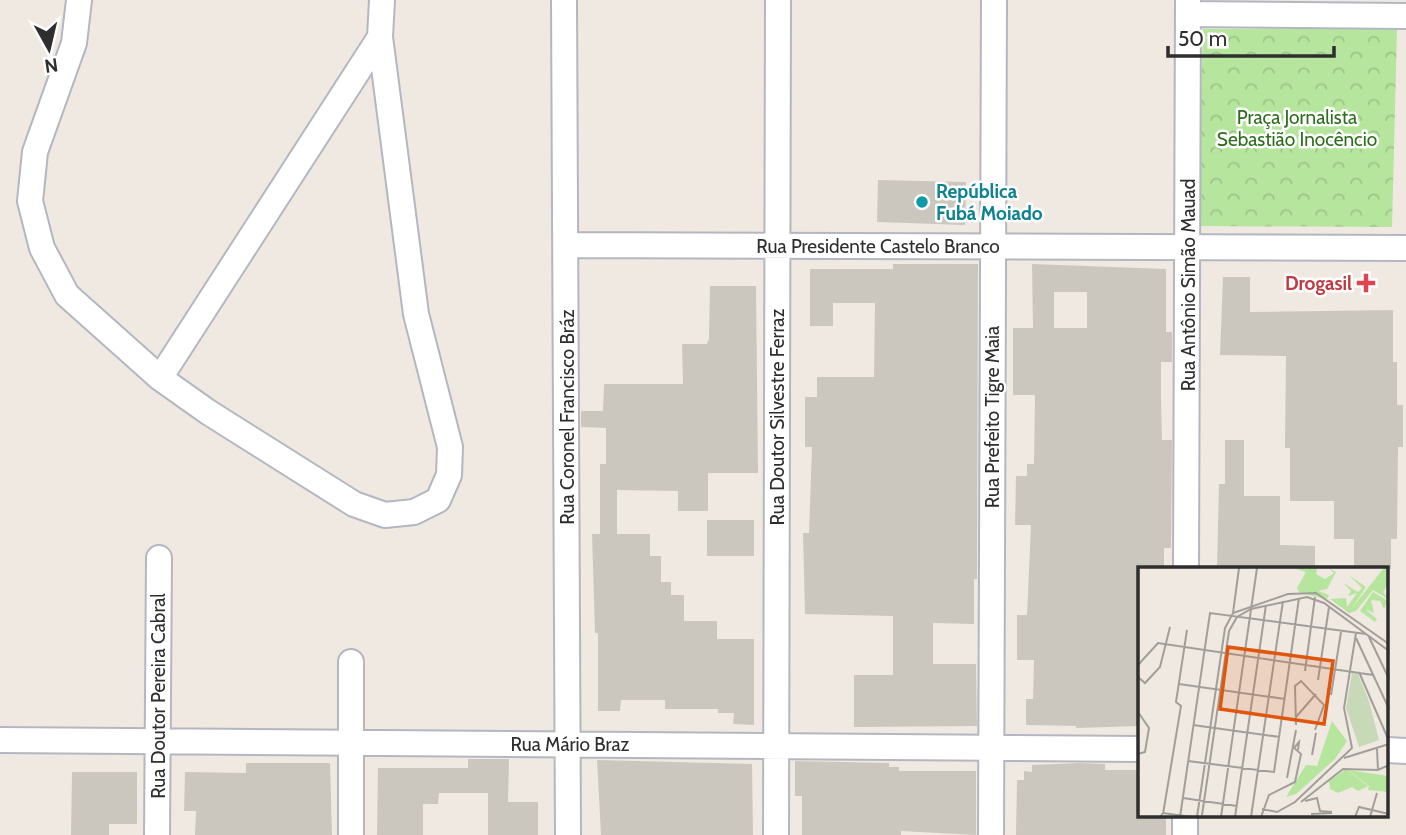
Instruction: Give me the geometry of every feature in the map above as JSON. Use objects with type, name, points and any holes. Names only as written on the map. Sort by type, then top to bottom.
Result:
[{"type":"street","points":[[79,0],[74,43],[35,152],[30,201],[42,248],[67,295],[160,378],[354,504],[385,515],[414,512],[438,500],[449,475],[450,446],[416,314],[380,37],[382,0]]},
{"type":"street","name":"Rua Coronel Francisco Bráz","points":[[564,0],[568,835]]},
{"type":"street","name":"Rua Doutor Silvestre Ferraz","points":[[776,835],[778,0]]},
{"type":"street","name":"Rua Prefeito Tigre Maia","points":[[991,835],[994,0]]},
{"type":"street","points":[[1188,7],[1406,16]]},
{"type":"street","name":"Rua Antônio Simão Mauad","points":[[1186,567],[1188,7]]},
{"type":"street","points":[[160,378],[380,37]]},
{"type":"street","name":"Rua Presidente Castelo Branco","points":[[567,244],[1188,248]]},
{"type":"street","points":[[1188,248],[1406,248]]},
{"type":"street","name":"Rua Doutor Pereira Cabral","points":[[157,835],[159,558]]},
{"type":"street","points":[[351,662],[351,835]]},
{"type":"street","name":"Rua Mário Braz","points":[[0,740],[1138,749]]},
{"type":"street","points":[[1388,750],[1406,751]]},
{"type":"green space","name":"Praça Jornalista Sebastião Inocêncio","points":[[1203,29],[1397,29],[1392,227],[1198,226]]},
{"type":"building","name":"República Fubá Moiado","points":[[878,180],[966,182],[965,225],[877,222]]},
{"type":"building","points":[[893,264],[978,264],[977,579],[974,579],[974,624],[933,623],[933,664],[976,664],[977,726],[854,727],[854,675],[893,675],[893,616],[805,614],[803,533],[809,533],[812,447],[805,447],[805,397],[817,397],[817,377],[874,377],[875,303],[833,303],[833,326],[810,326],[810,269],[893,269]]},
{"type":"building","points":[[1032,264],[1166,269],[1166,332],[1172,332],[1172,362],[1161,362],[1161,400],[1162,440],[1172,440],[1171,548],[1164,548],[1164,567],[1138,567],[1138,726],[1076,728],[1026,725],[1026,699],[1033,699],[1034,660],[1017,660],[1017,615],[1027,615],[1031,525],[1015,525],[1016,476],[1027,476],[1027,464],[1034,464],[1035,395],[1013,395],[1013,328],[1033,328]],"holes":[[[1054,292],[1087,292],[1087,328],[1054,328]]]},
{"type":"building","points":[[1223,277],[1250,277],[1250,312],[1393,310],[1393,362],[1397,362],[1397,405],[1403,405],[1403,447],[1398,447],[1397,539],[1391,539],[1391,569],[1354,567],[1354,539],[1334,539],[1334,501],[1290,501],[1290,448],[1285,448],[1286,356],[1220,355]]},
{"type":"building","points":[[710,286],[756,286],[758,473],[708,473],[708,511],[678,511],[678,491],[617,490],[617,534],[650,534],[650,556],[661,556],[661,582],[671,582],[671,595],[684,595],[684,621],[717,621],[717,639],[754,639],[754,725],[733,724],[734,713],[718,713],[718,709],[665,709],[665,700],[621,700],[620,711],[598,711],[598,633],[595,633],[592,534],[600,534],[600,464],[606,464],[606,428],[581,427],[581,411],[603,411],[604,384],[683,384],[682,344],[707,344],[709,339]]},
{"type":"building","points":[[1225,440],[1244,440],[1244,496],[1280,496],[1280,545],[1315,546],[1315,567],[1217,567],[1219,484],[1225,484]]},
{"type":"building","points":[[707,520],[754,520],[754,556],[707,556]]},
{"type":"building","points":[[468,759],[509,759],[508,802],[538,802],[538,835],[488,835],[488,793],[439,793],[438,804],[423,804],[423,835],[377,835],[378,768],[468,768]]},
{"type":"building","points":[[597,760],[752,764],[753,835],[601,835]]},
{"type":"building","points":[[795,761],[889,763],[889,767],[899,767],[899,771],[976,771],[976,835],[901,831],[901,835],[802,835],[802,796],[795,796]]},
{"type":"building","points":[[246,763],[330,763],[332,835],[195,835],[196,811],[184,811],[185,772],[246,773]]},
{"type":"building","points":[[1105,764],[1105,770],[1138,770],[1138,818],[1166,818],[1166,835],[1016,835],[1017,780],[1024,780],[1024,771],[1032,772],[1032,765]]},
{"type":"building","points":[[72,772],[137,772],[137,824],[109,824],[109,835],[71,835]]},
{"type":"place","name":"República Fubá Moiado","points":[[922,202]]},
{"type":"place","name":"Drogasil","points":[[1366,283]]}]
